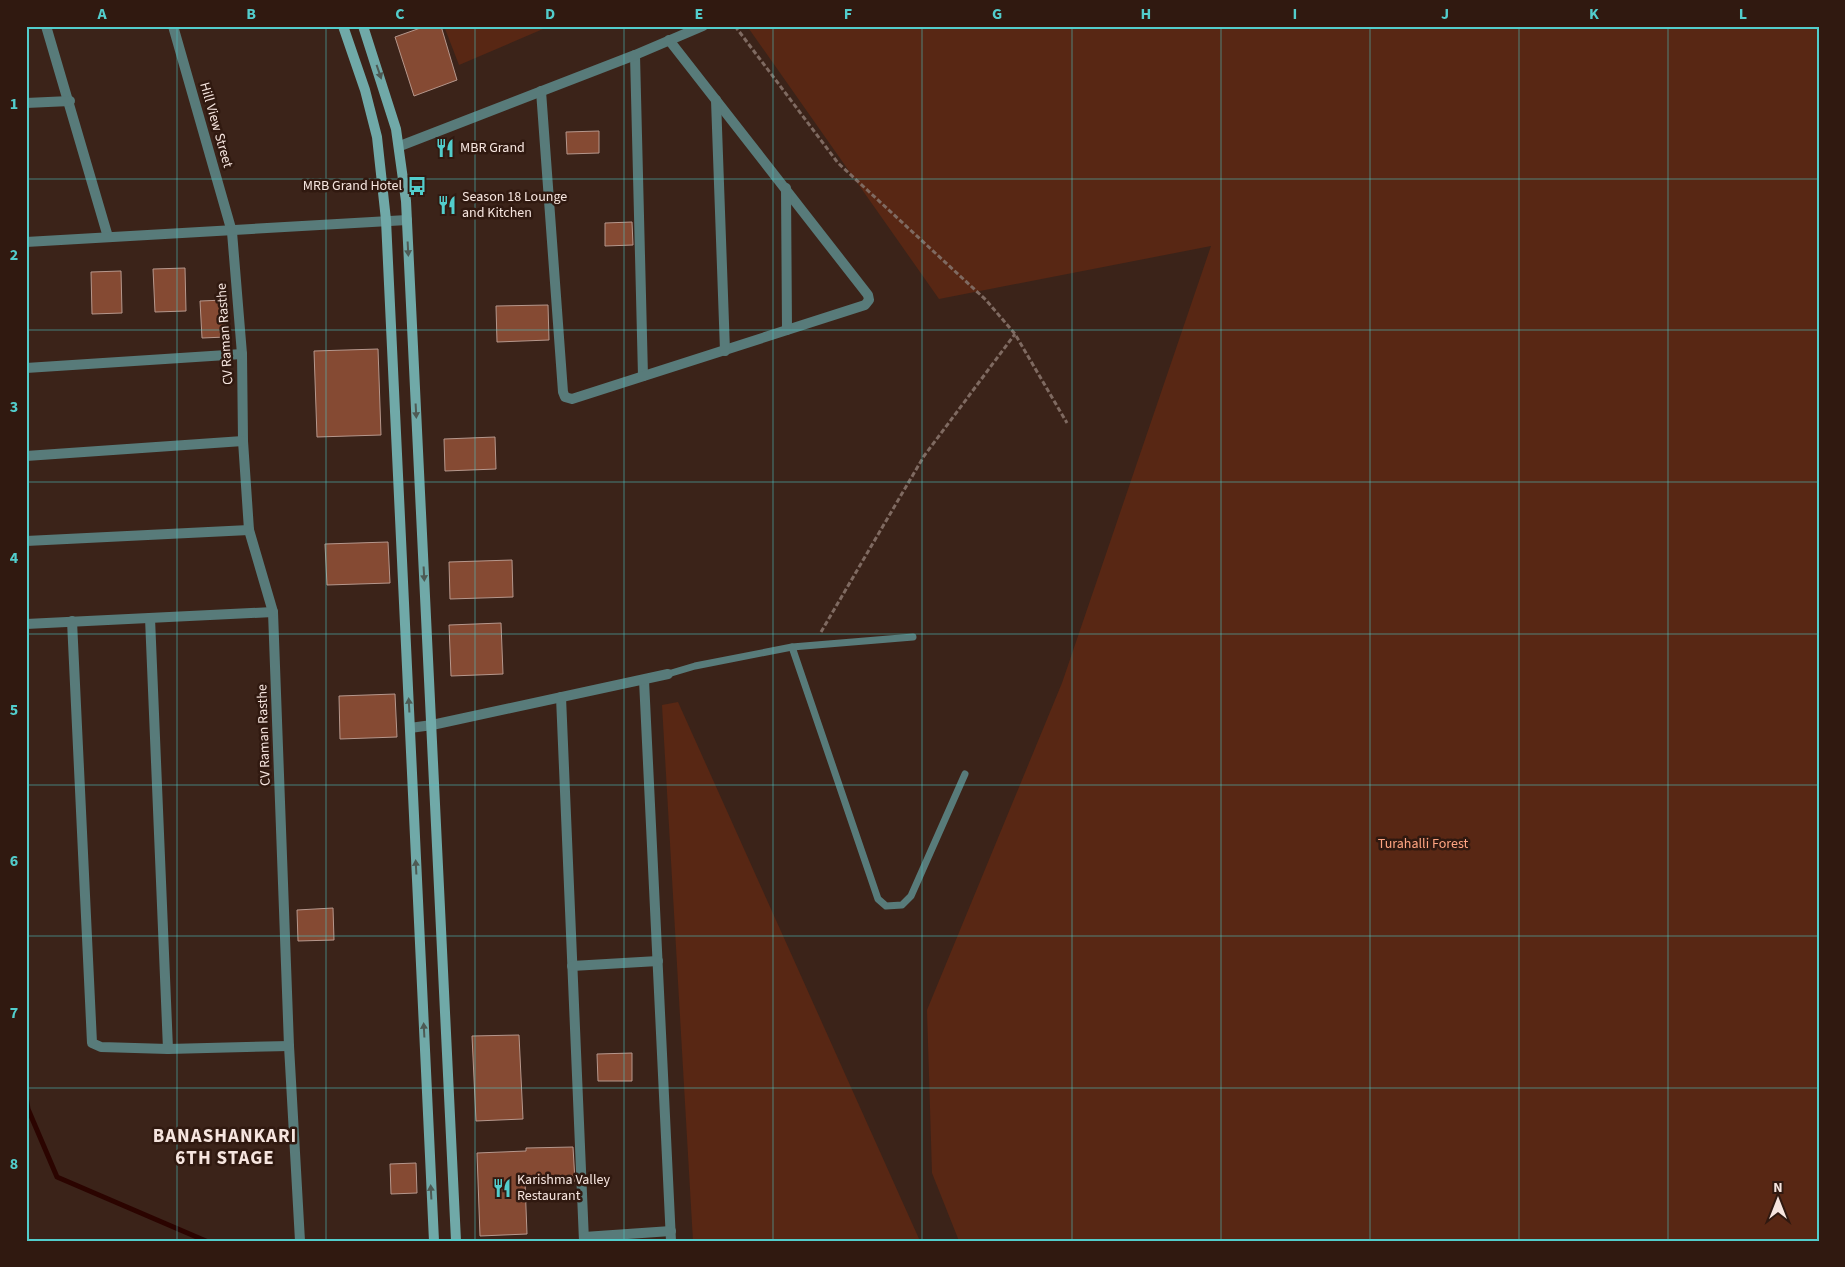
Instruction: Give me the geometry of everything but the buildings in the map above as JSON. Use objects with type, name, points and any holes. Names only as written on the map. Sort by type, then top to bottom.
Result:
[{"type":"main road","points":[[343,26],[375,128],[386,220],[434,1241]]},
{"type":"main road","points":[[363,26],[392,112],[400,146],[407,220],[456,1241]]},
{"type":"street","points":[[46,26],[70,101],[108,237]]},
{"type":"street","name":"Hill View Street","points":[[173,26],[232,232]]},
{"type":"street","points":[[400,146],[635,55],[703,26]]},
{"type":"street","points":[[541,91],[563,395],[572,399],[865,305],[869,298],[786,188],[669,40]]},
{"type":"street","points":[[635,55],[643,376]]},
{"type":"street","points":[[716,100],[724,351]]},
{"type":"street","points":[[26,103],[70,101]]},
{"type":"street","points":[[786,188],[788,330]]},
{"type":"street","points":[[26,242],[232,232],[407,220]]},
{"type":"street","name":"CV Raman Rasthe","points":[[232,232],[242,354],[243,441],[249,530],[273,612],[289,1046],[300,1241]]},
{"type":"street","points":[[26,368],[242,354]]},
{"type":"street","points":[[26,456],[243,441]]},
{"type":"street","points":[[26,541],[249,530]]},
{"type":"street","points":[[26,616],[31,624],[273,612]]},
{"type":"street","points":[[150,618],[168,1049]]},
{"type":"street","points":[[72,622],[92,1043],[101,1047],[168,1049],[289,1046]]},
{"type":"street","points":[[410,728],[432,725],[668,674]]},
{"type":"street","points":[[561,697],[584,1239],[671,1236],[644,680]]},
{"type":"street","points":[[572,966],[658,961]]},
{"type":"lane","points":[[668,674],[695,666],[792,647],[913,638]]},
{"type":"lane","points":[[792,647],[878,899],[886,906],[902,905],[911,896],[965,774]]},
{"type":"path","points":[[735,26],[838,162],[986,300],[1015,334],[1067,423]]},
{"type":"path","points":[[813,646],[924,456],[1015,334]]},
{"type":"green space","points":[[444,26],[550,26],[459,65]]},
{"type":"green space","name":"Turahalli Forest","points":[[747,26],[1819,26],[1819,1241],[959,1241],[932,1173],[927,1010],[1062,683],[1211,246],[939,299]]},
{"type":"green space","points":[[678,702],[920,1241],[693,1241],[662,705]]},
{"type":"waterway","points":[[26,1096],[28,1109],[57,1177],[206,1241]]},
{"type":"place","name":"MBR Grand","points":[[445,148]]},
{"type":"place","name":"MRB Grand Hotel","points":[[417,186]]},
{"type":"place","name":"Season 18 Lounge and Kitchen","points":[[447,205]]},
{"type":"place","name":"Karishma Valley Restaurant","points":[[502,1188]]},
{"type":"district","name":"BANASHANKARI 6TH STAGE","points":[[225,1147]]}]
